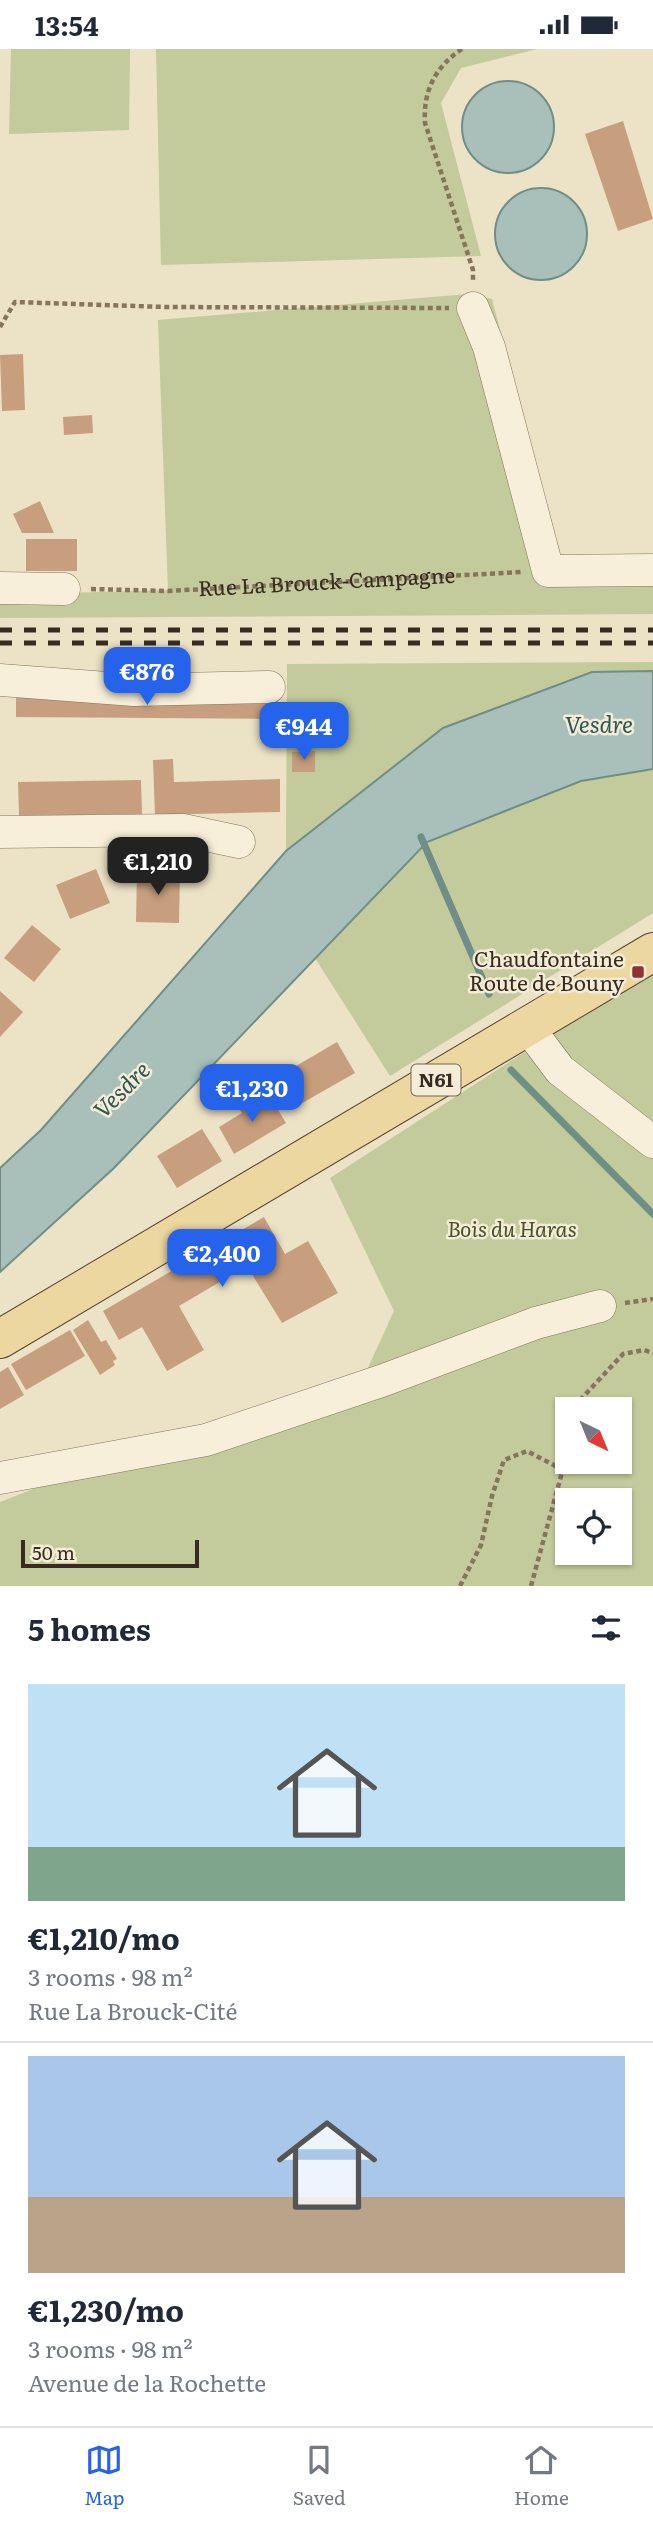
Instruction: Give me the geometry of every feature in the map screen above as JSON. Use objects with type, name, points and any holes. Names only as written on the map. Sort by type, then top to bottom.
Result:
[{"type":"main road","name":"N61","points":[[0,1339],[653,952]]},
{"type":"street","points":[[473,308],[489,347],[548,571],[653,570]]},
{"type":"street","points":[[0,588],[64,589]]},
{"type":"street","points":[[0,680],[134,690],[269,687]]},
{"type":"street","points":[[0,832],[183,830],[239,842]]},
{"type":"street","points":[[527,1026],[560,1070],[653,1142]]},
{"type":"street","points":[[0,1478],[206,1440],[384,1380],[536,1324],[600,1306]]},
{"type":"path","points":[[0,327],[15,302],[165,307],[473,308],[473,270],[425,123],[424,103],[434,77],[448,59],[462,49]]},
{"type":"path","name":"Rue La Brouck-Campagne","points":[[64,589],[168,591],[548,571]]},
{"type":"path","points":[[583,1397],[623,1355],[644,1350],[653,1353]]},
{"type":"path","points":[[460,1586],[481,1545],[492,1496],[504,1460],[527,1451],[555,1466]]},
{"type":"path","points":[[531,1586],[562,1474]]},
{"type":"green space","points":[[11,49],[130,49],[129,130],[9,134]]},
{"type":"green space","points":[[156,49],[537,49],[461,68],[441,103],[481,256],[161,265]]},
{"type":"green space","points":[[468,294],[492,299],[563,570],[653,570],[653,614],[0,618],[0,595],[168,590],[158,320]]},
{"type":"green space","points":[[653,662],[653,671],[592,672],[286,851],[287,664]]},
{"type":"green space","points":[[653,769],[653,913],[390,1076],[315,958],[427,842],[581,781]]},
{"type":"green space","name":"Bois du Haras","points":[[653,969],[653,1586],[0,1586],[0,1502],[69,1475],[361,1383],[394,1311],[330,1178]]},
{"type":"water","points":[[508,81],[526,84],[541,94],[551,109],[554,127],[551,145],[541,160],[526,170],[508,173],[490,170],[475,160],[465,145],[462,127],[465,109],[475,94],[490,84]]},
{"type":"water","points":[[541,188],[558,192],[573,202],[583,217],[587,234],[583,251],[573,266],[558,276],[541,280],[524,276],[509,266],[499,251],[495,234],[499,217],[509,202],[524,192]]},
{"type":"water","name":"Vesdre","points":[[653,671],[653,769],[581,781],[427,842],[114,1168],[0,1272],[0,1168],[41,1130],[286,851],[443,728],[592,672]]},
{"type":"building","points":[[623,121],[653,219],[618,231],[585,134]]},
{"type":"building","points":[[23,354],[25,410],[2,411],[0,355]]},
{"type":"building","points":[[92,415],[93,433],[64,435],[63,417]]},
{"type":"building","points":[[40,501],[54,533],[22,533],[13,514]]},
{"type":"building","points":[[26,539],[77,539],[77,571],[26,571]]},
{"type":"building","points":[[16,696],[278,698],[278,719],[16,717]]},
{"type":"building","points":[[315,751],[315,772],[292,772],[292,752]]},
{"type":"building","points":[[173,759],[174,782],[280,779],[280,812],[155,815],[153,760]]},
{"type":"building","points":[[141,780],[142,814],[19,816],[18,782]]},
{"type":"building","points":[[96,869],[110,903],[70,919],[56,885]]},
{"type":"building","points":[[137,871],[180,872],[179,923],[136,922]]},
{"type":"building","points":[[32,925],[61,949],[34,982],[4,958]]},
{"type":"building","points":[[0,991],[23,1012],[0,1037]]},
{"type":"building","points":[[337,1042],[355,1073],[297,1106],[279,1076]]},
{"type":"building","points":[[268,1093],[286,1123],[234,1154],[219,1127]]},
{"type":"building","points":[[202,1129],[222,1161],[177,1188],[157,1156]]},
{"type":"building","points":[[264,1217],[285,1254],[308,1241],[338,1293],[282,1323],[247,1266],[179,1306],[204,1350],[167,1371],[142,1327],[119,1340],[103,1311]]},
{"type":"building","points":[[88,1320],[101,1342],[106,1340],[117,1359],[113,1361],[115,1365],[100,1375],[73,1330]]},
{"type":"building","points":[[70,1330],[85,1356],[26,1390],[11,1364]]},
{"type":"building","points":[[8,1367],[24,1395],[0,1409],[0,1372]]},
{"type":"waterway","points":[[421,837],[489,994]]},
{"type":"waterway","points":[[511,1070],[653,1214]]},
{"type":"railway","points":[[0,630],[653,630]]},
{"type":"railway","points":[[0,643],[653,643]]},
{"type":"place","name":"Chaudfontaine Route de Bouny","points":[[638,972]]}]
